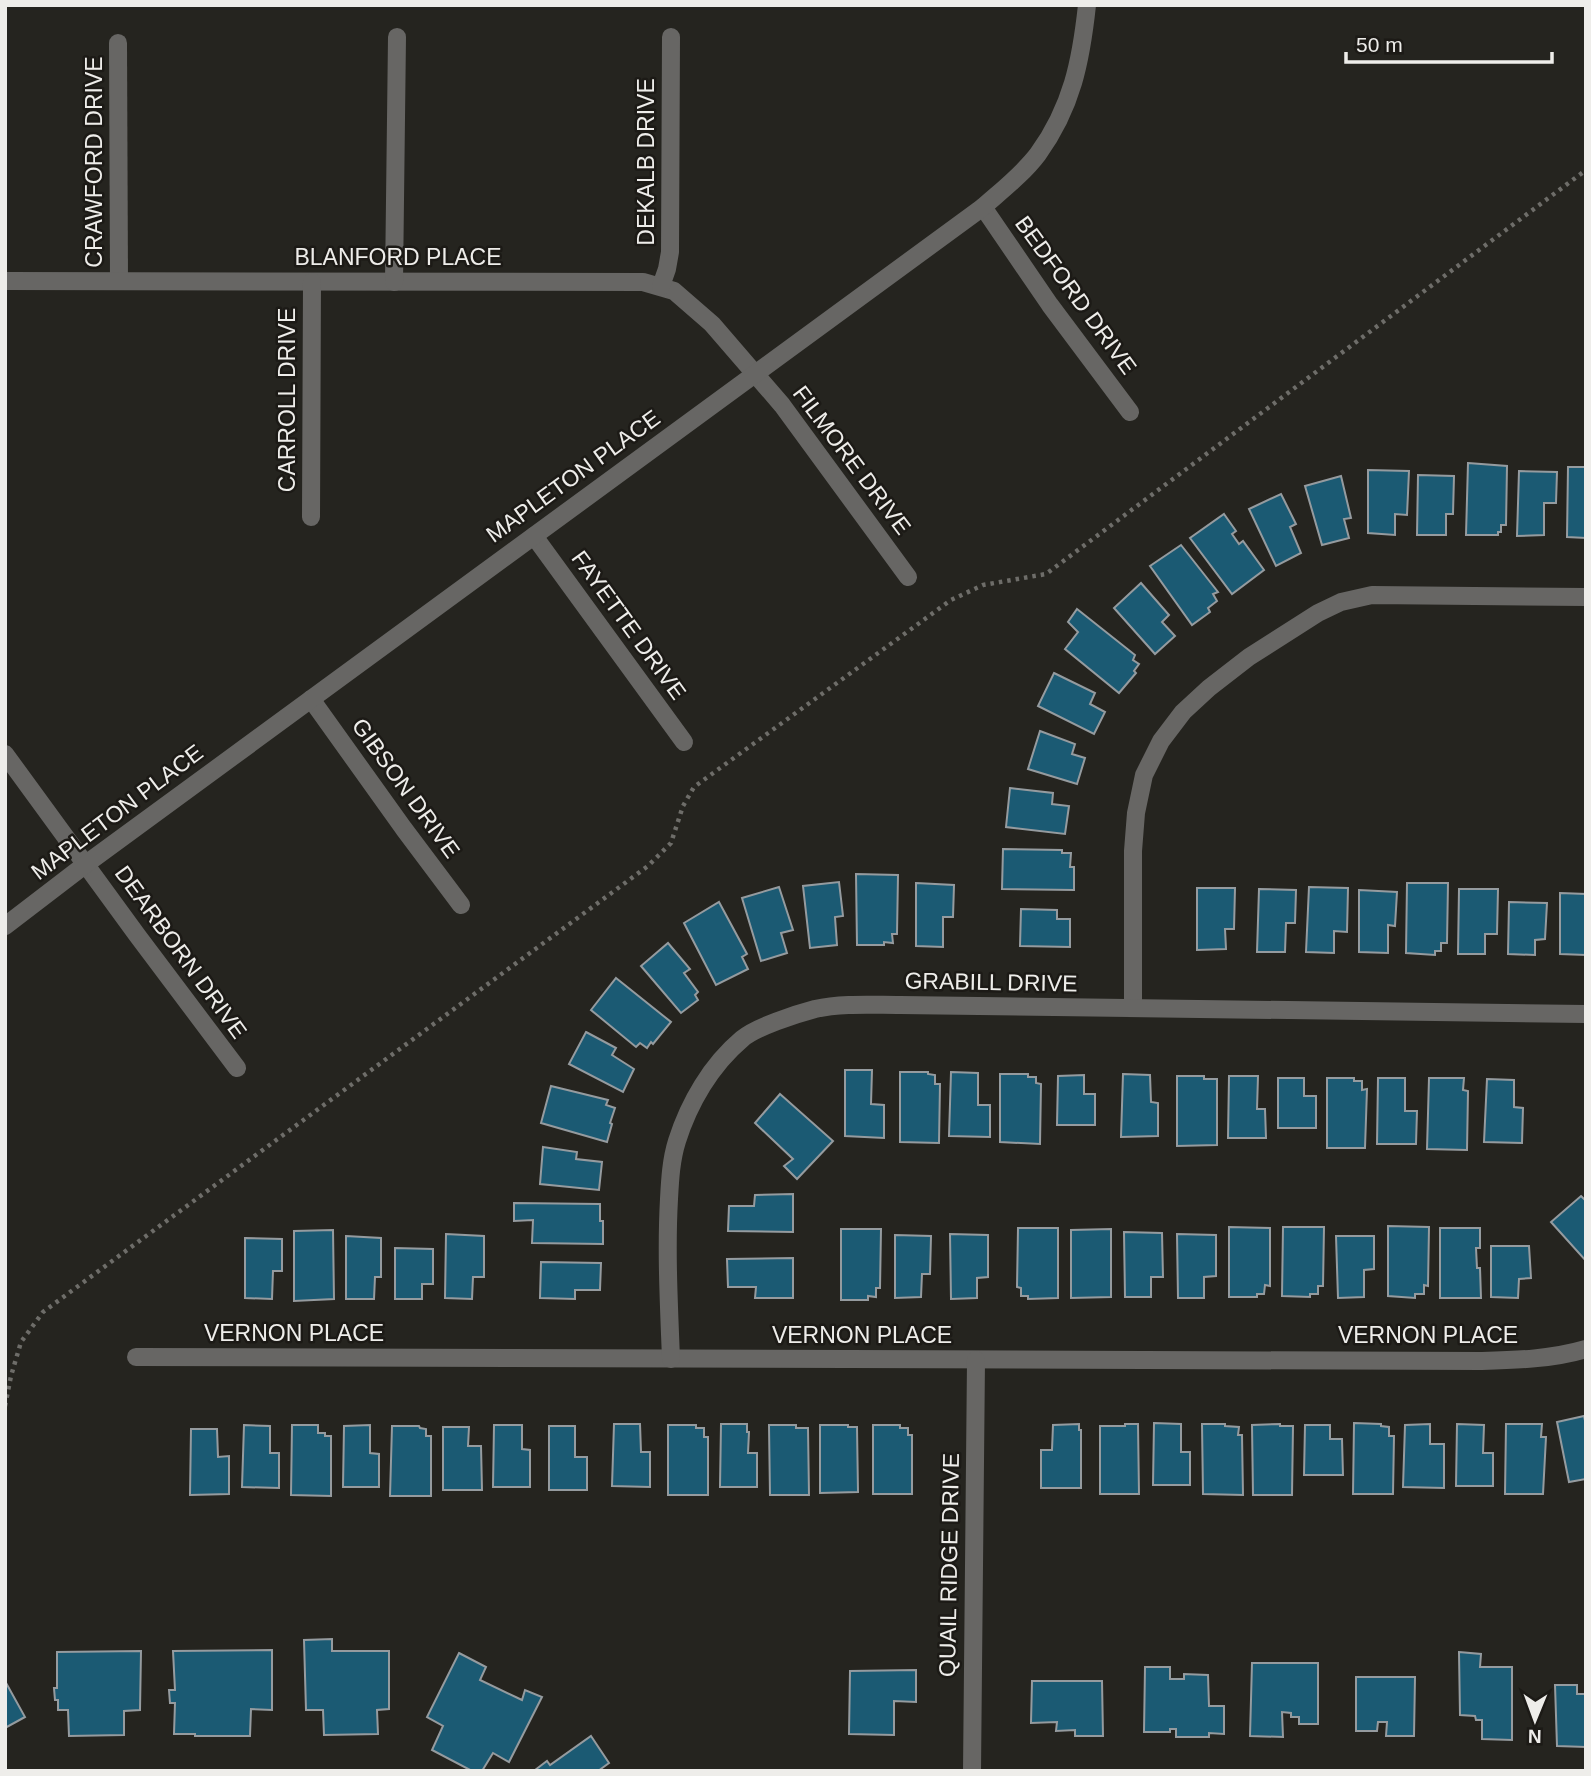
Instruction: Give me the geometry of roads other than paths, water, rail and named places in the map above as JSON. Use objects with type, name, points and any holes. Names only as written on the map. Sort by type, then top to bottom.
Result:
[{"type":"street","name":"MAPLETON PLACE","points":[[5,926],[983,207],[1037,155],[1056,124],[1075,79],[1083,43],[1087,5]]},
{"type":"street","points":[[394,282],[397,37]]},
{"type":"street","name":"DEKALB DRIVE","points":[[661,286],[670,252],[671,37]]},
{"type":"street","name":"CRAWFORD DRIVE","points":[[118,43],[119,280]]},
{"type":"street","name":"BEDFORD DRIVE","points":[[983,207],[1050,305],[1130,412]]},
{"type":"street","name":"BLANFORD PLACE","points":[[5,281],[643,282],[674,290],[683,297],[712,324],[754,373]]},
{"type":"street","name":"CARROLL DRIVE","points":[[311,517],[312,282]]},
{"type":"street","name":"FILMORE DRIVE","points":[[754,373],[782,405],[908,578]]},
{"type":"street","name":"FAYETTE DRIVE","points":[[534,536],[684,742]]},
{"type":"street","points":[[1133,1008],[1133,851],[1136,813],[1144,775],[1161,741],[1183,712],[1209,688],[1249,657],[1318,612],[1341,602],[1372,595],[1586,597]]},
{"type":"street","name":"GIBSON DRIVE","points":[[311,699],[461,905]]},
{"type":"street","name":"DEARBORN DRIVE","points":[[5,754],[136,935],[237,1068]]},
{"type":"street","name":"GRABILL DRIVE","points":[[671,1359],[667,1223],[671,1172],[677,1143],[692,1103],[714,1068],[743,1038],[768,1025],[814,1009],[833,1006],[900,1005],[1586,1014]]},
{"type":"street","name":"VERNON PLACE","points":[[136,1357],[1482,1361],[1534,1359],[1586,1349]]},
{"type":"street","name":"QUAIL RIDGE DRIVE","points":[[972,1771],[976,1360]]}]
